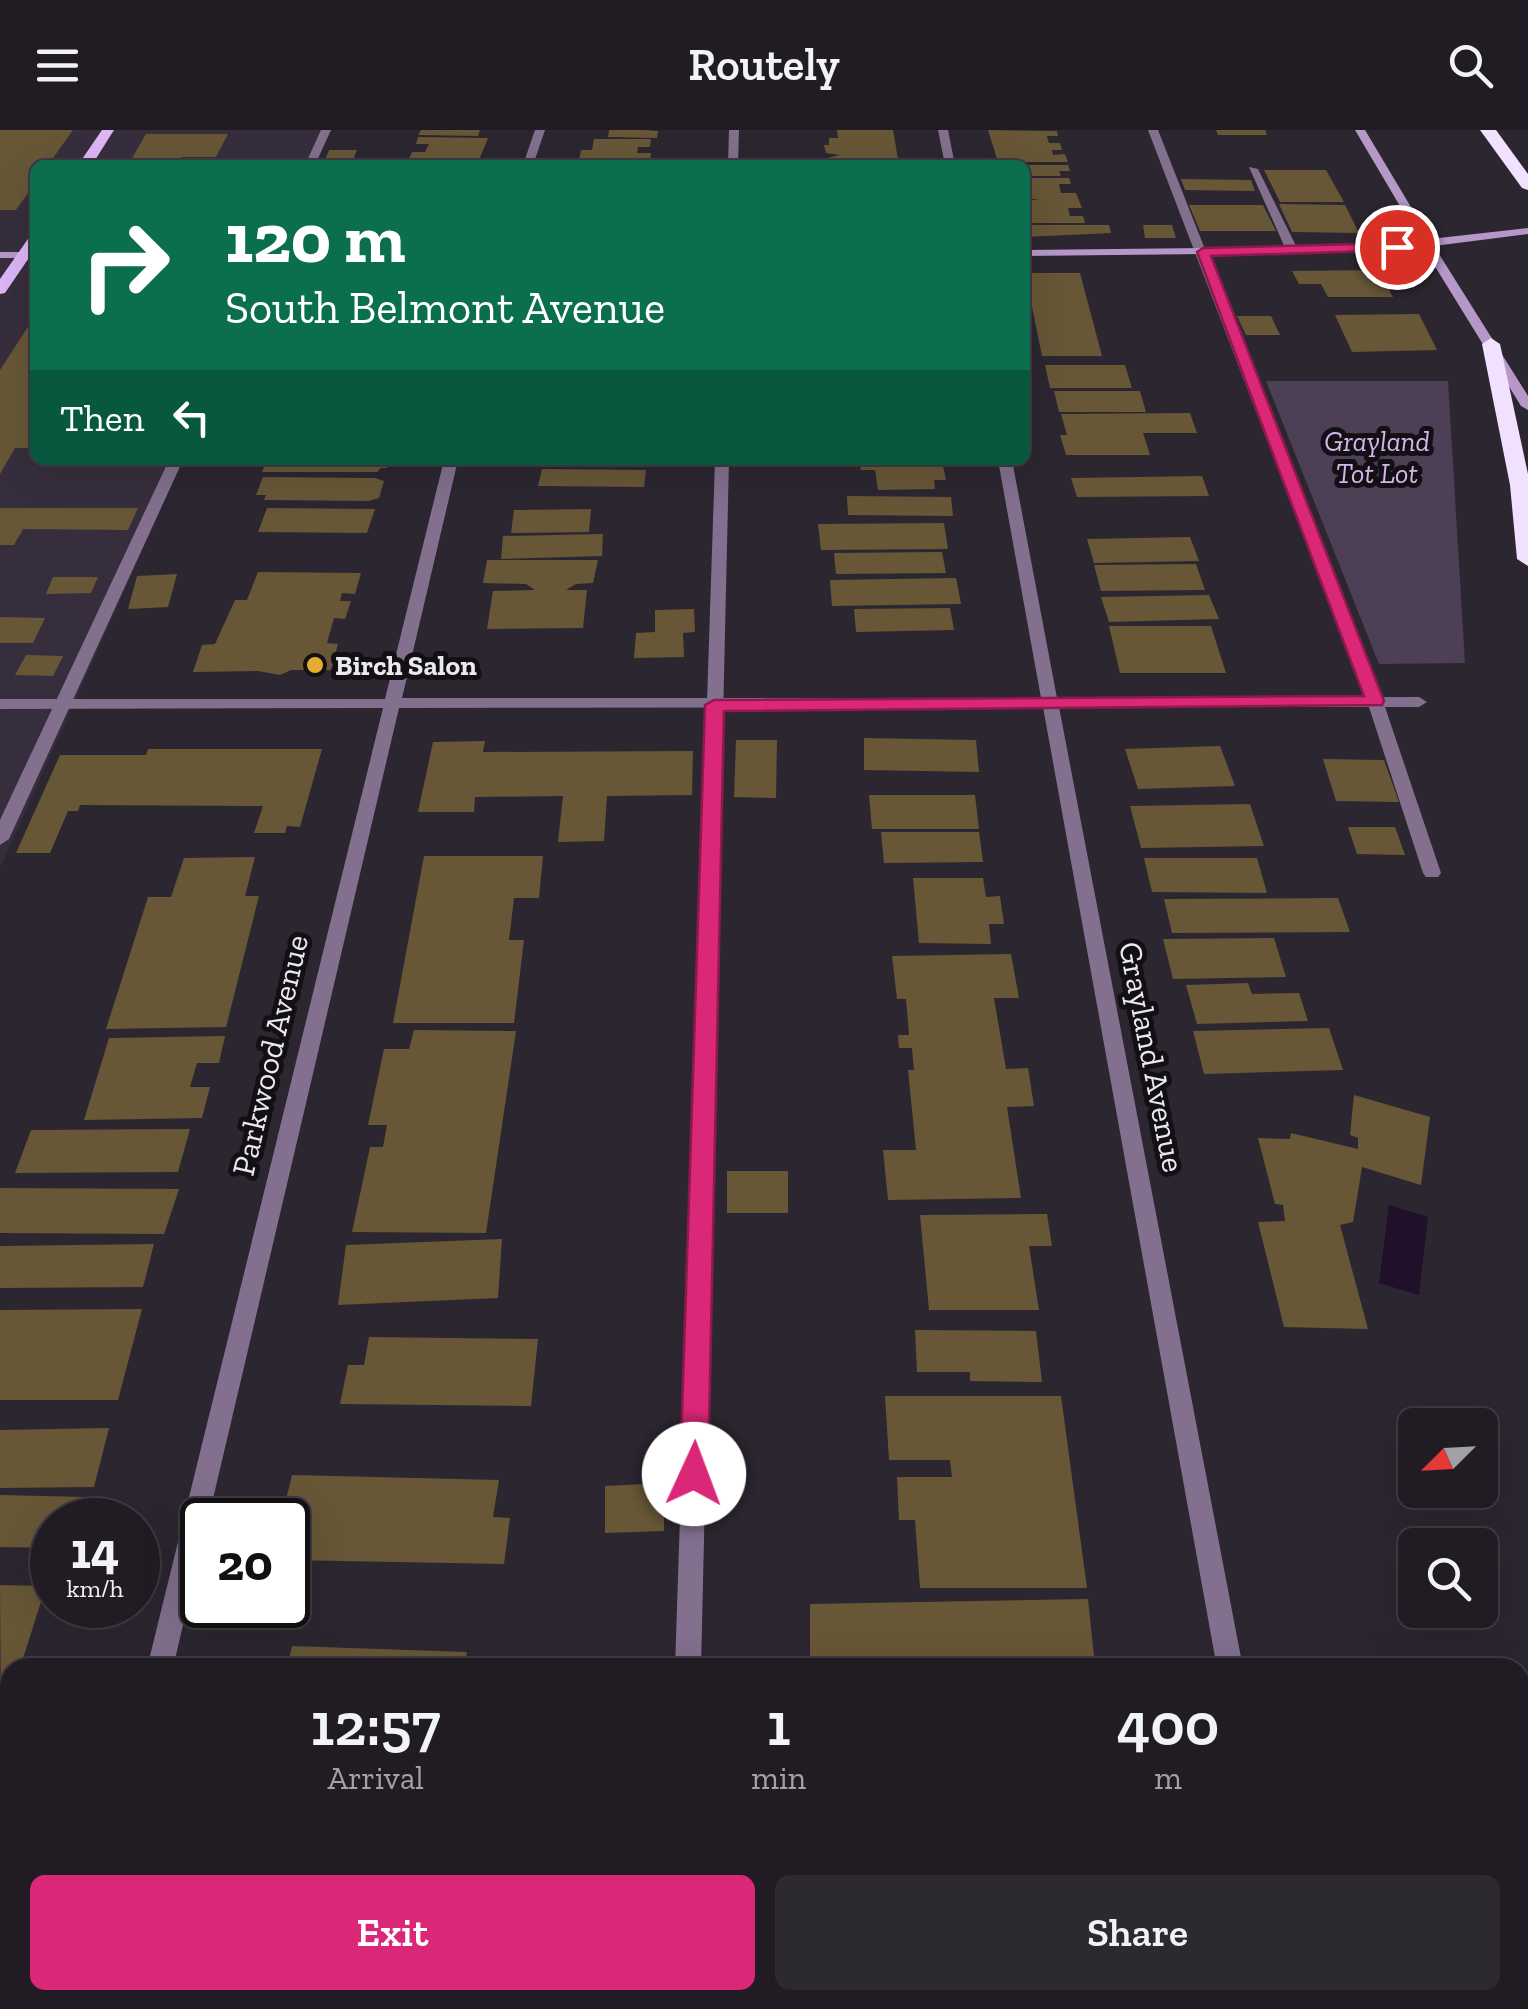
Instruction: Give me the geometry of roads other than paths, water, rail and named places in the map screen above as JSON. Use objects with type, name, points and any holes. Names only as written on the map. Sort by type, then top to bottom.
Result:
[{"type":"highway","points":[[1488,130],[1528,185]]},
{"type":"highway","points":[[1492,344],[1520,485],[1528,559]]},
{"type":"main road","points":[[88,160],[108,130]]},
{"type":"main road","points":[[0,290],[30,255]]},
{"type":"street","points":[[312,160],[326,130]]},
{"type":"street","points":[[530,160],[540,130]]},
{"type":"street","points":[[733,160],[734,130]]},
{"type":"street","points":[[944,130],[949,160]]},
{"type":"street","points":[[1153,130],[1375,701],[1432,873]]},
{"type":"street","points":[[1360,130],[1440,270],[1492,344],[1528,406]]},
{"type":"street","points":[[1253,169],[1292,250]]},
{"type":"street","points":[[1030,253],[1292,250],[1427,243],[1523,232]]},
{"type":"street","points":[[0,255],[30,255]]},
{"type":"street","points":[[0,839],[174,465]]},
{"type":"street","name":"Parkwood Avenue","points":[[162,1658],[449,465]]},
{"type":"street","points":[[688,1658],[722,465]]},
{"type":"street","name":"Grayland Avenue","points":[[1006,465],[1228,1658]]},
{"type":"street","points":[[0,704],[1419,702]]},
{"type":"place","name":"Birch Salon","points":[[315,665]]},
{"type":"park label","name":"Grayland Tot Lot","points":[[1377,457]]}]
